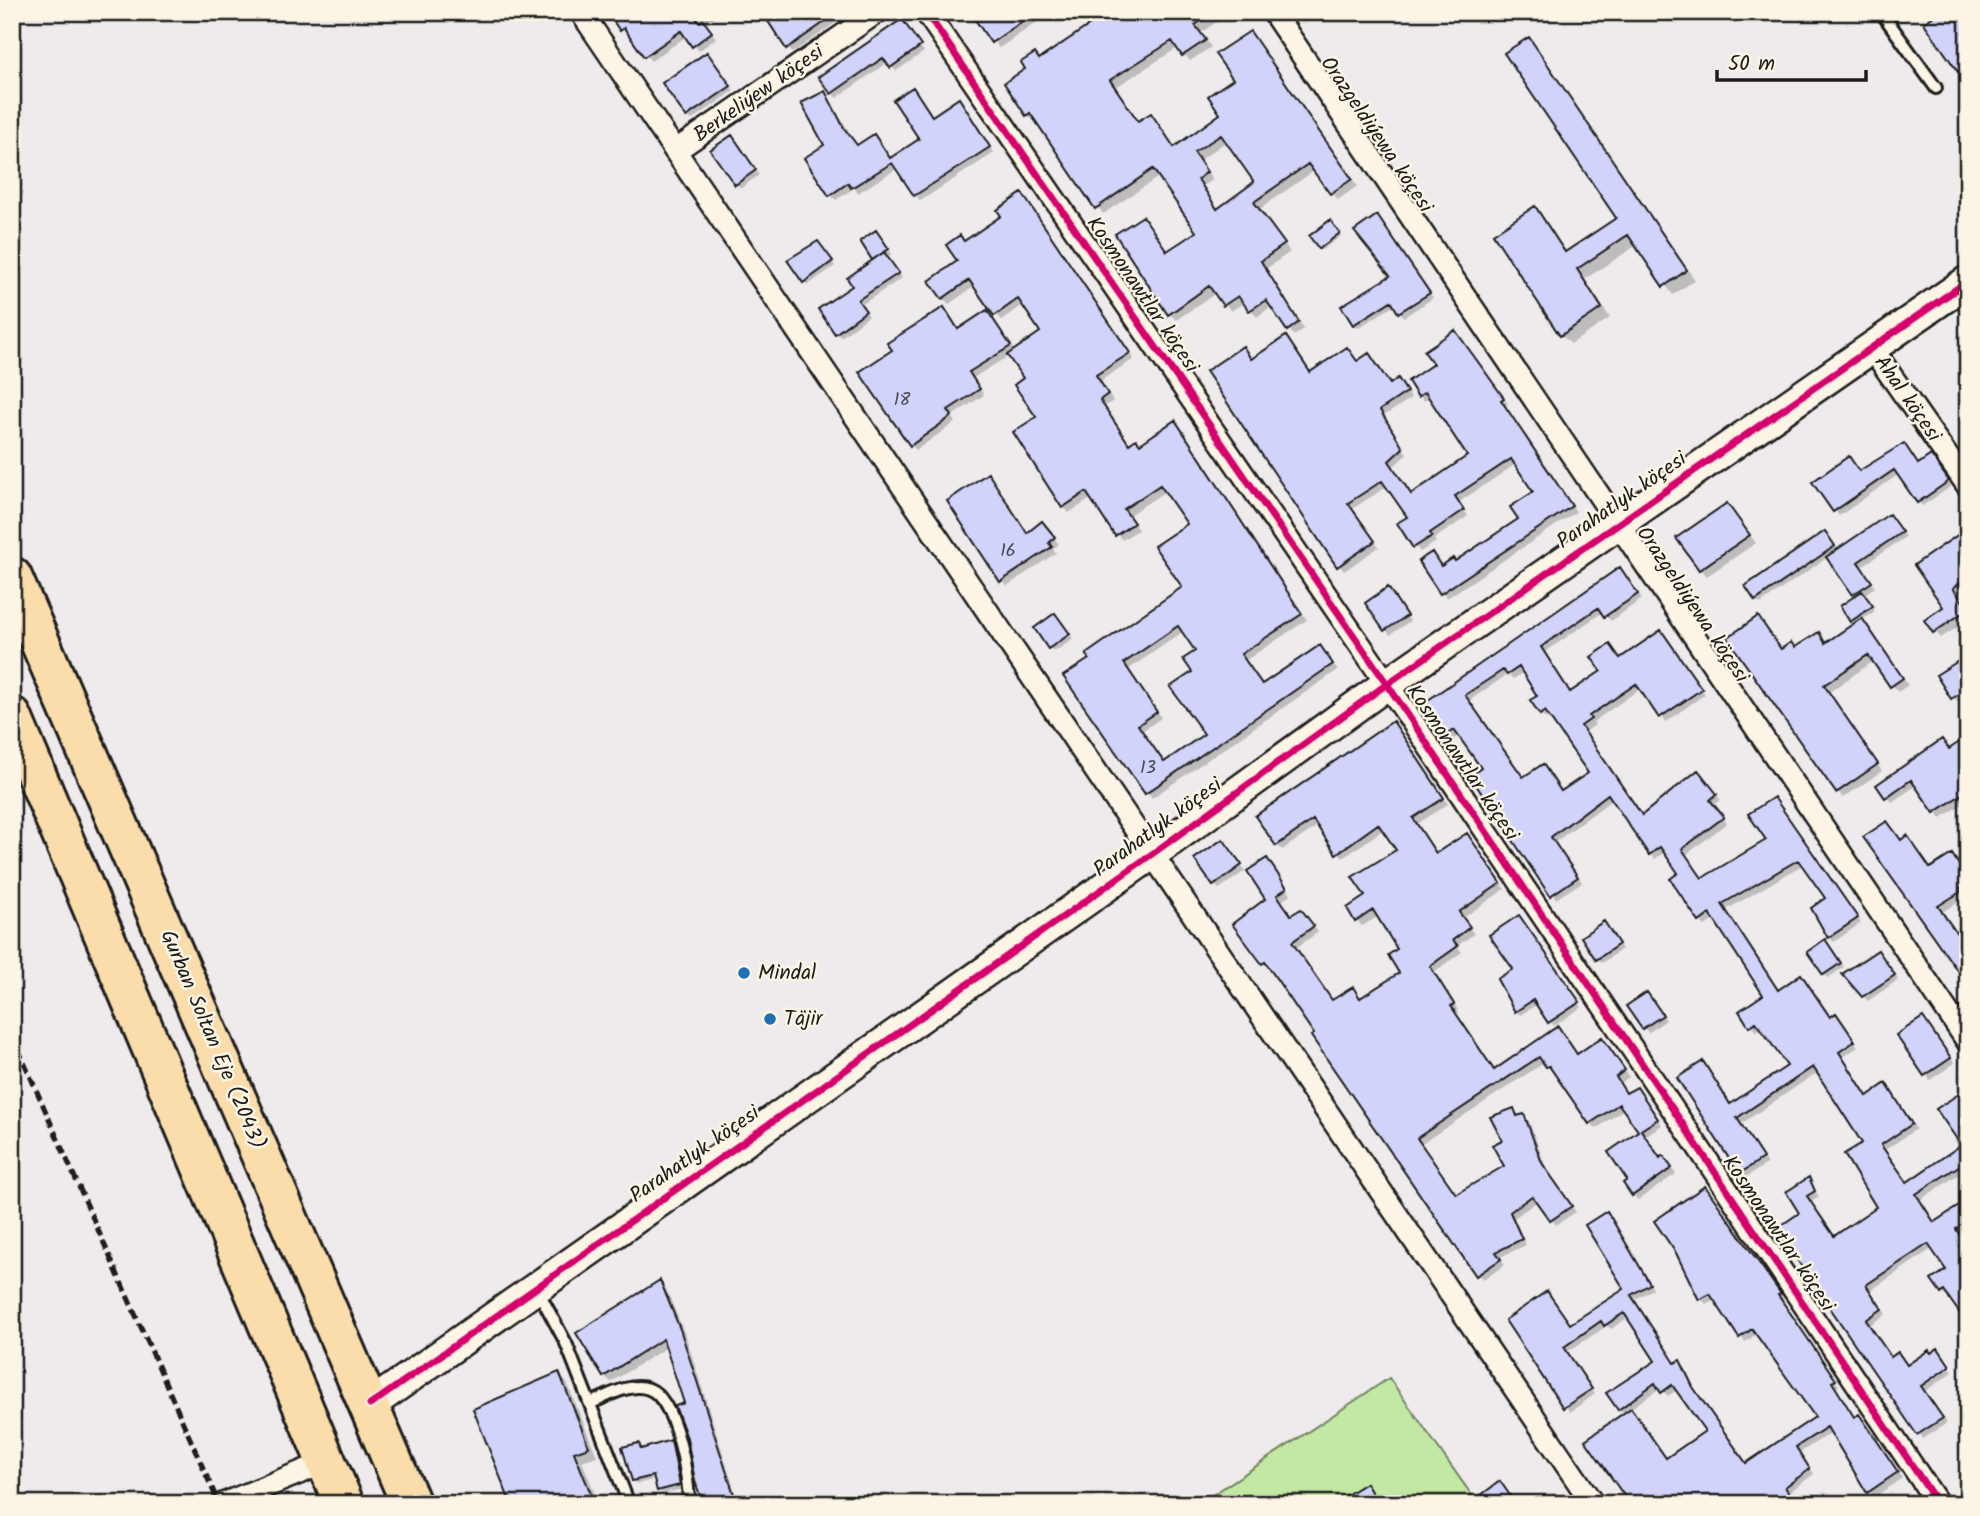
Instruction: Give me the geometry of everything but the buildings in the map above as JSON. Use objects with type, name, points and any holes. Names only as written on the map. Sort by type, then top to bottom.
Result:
[{"type":"highway","name":"Gurban Soltan Eje (2043)","points":[[12,577],[411,1504]]},
{"type":"highway","points":[[12,716],[344,1504]]},
{"type":"street","points":[[581,12],[1593,1504]]},
{"type":"street","name":"Berkeliýew köçesi","points":[[675,151],[877,12]]},
{"type":"street","name":"Kosmonawtlar köçesi","points":[[926,12],[1387,684],[1938,1504]]},
{"type":"street","name":"Orazgeldiýewa köçesi","points":[[1273,12],[1617,526],[1968,1042]]},
{"type":"street","name":"Parahatlyk köçesi","points":[[370,1405],[1152,854],[1387,684],[1968,281]]},
{"type":"street","name":"Ahal köçesi","points":[[1871,347],[1968,486]]},
{"type":"street","points":[[223,1504],[326,1462]]},
{"type":"lane","points":[[1881,12],[1936,88]]},
{"type":"lane","points":[[537,1288],[566,1343],[629,1504]]},
{"type":"lane","points":[[591,1403],[630,1387],[649,1389],[663,1399],[671,1415],[689,1489],[689,1504]]},
{"type":"green space","points":[[1389,1378],[1478,1504],[1199,1504]]},
{"type":"railway","points":[[12,1035],[219,1504]]},
{"type":"cycle path","points":[[926,12],[1387,684],[1938,1504]]},
{"type":"cycle path","points":[[370,1405],[1152,854],[1387,684],[1968,281]]},
{"type":"place","name":"Mindal","points":[[744,973]]},
{"type":"place","name":"Täjir","points":[[770,1019]]}]
